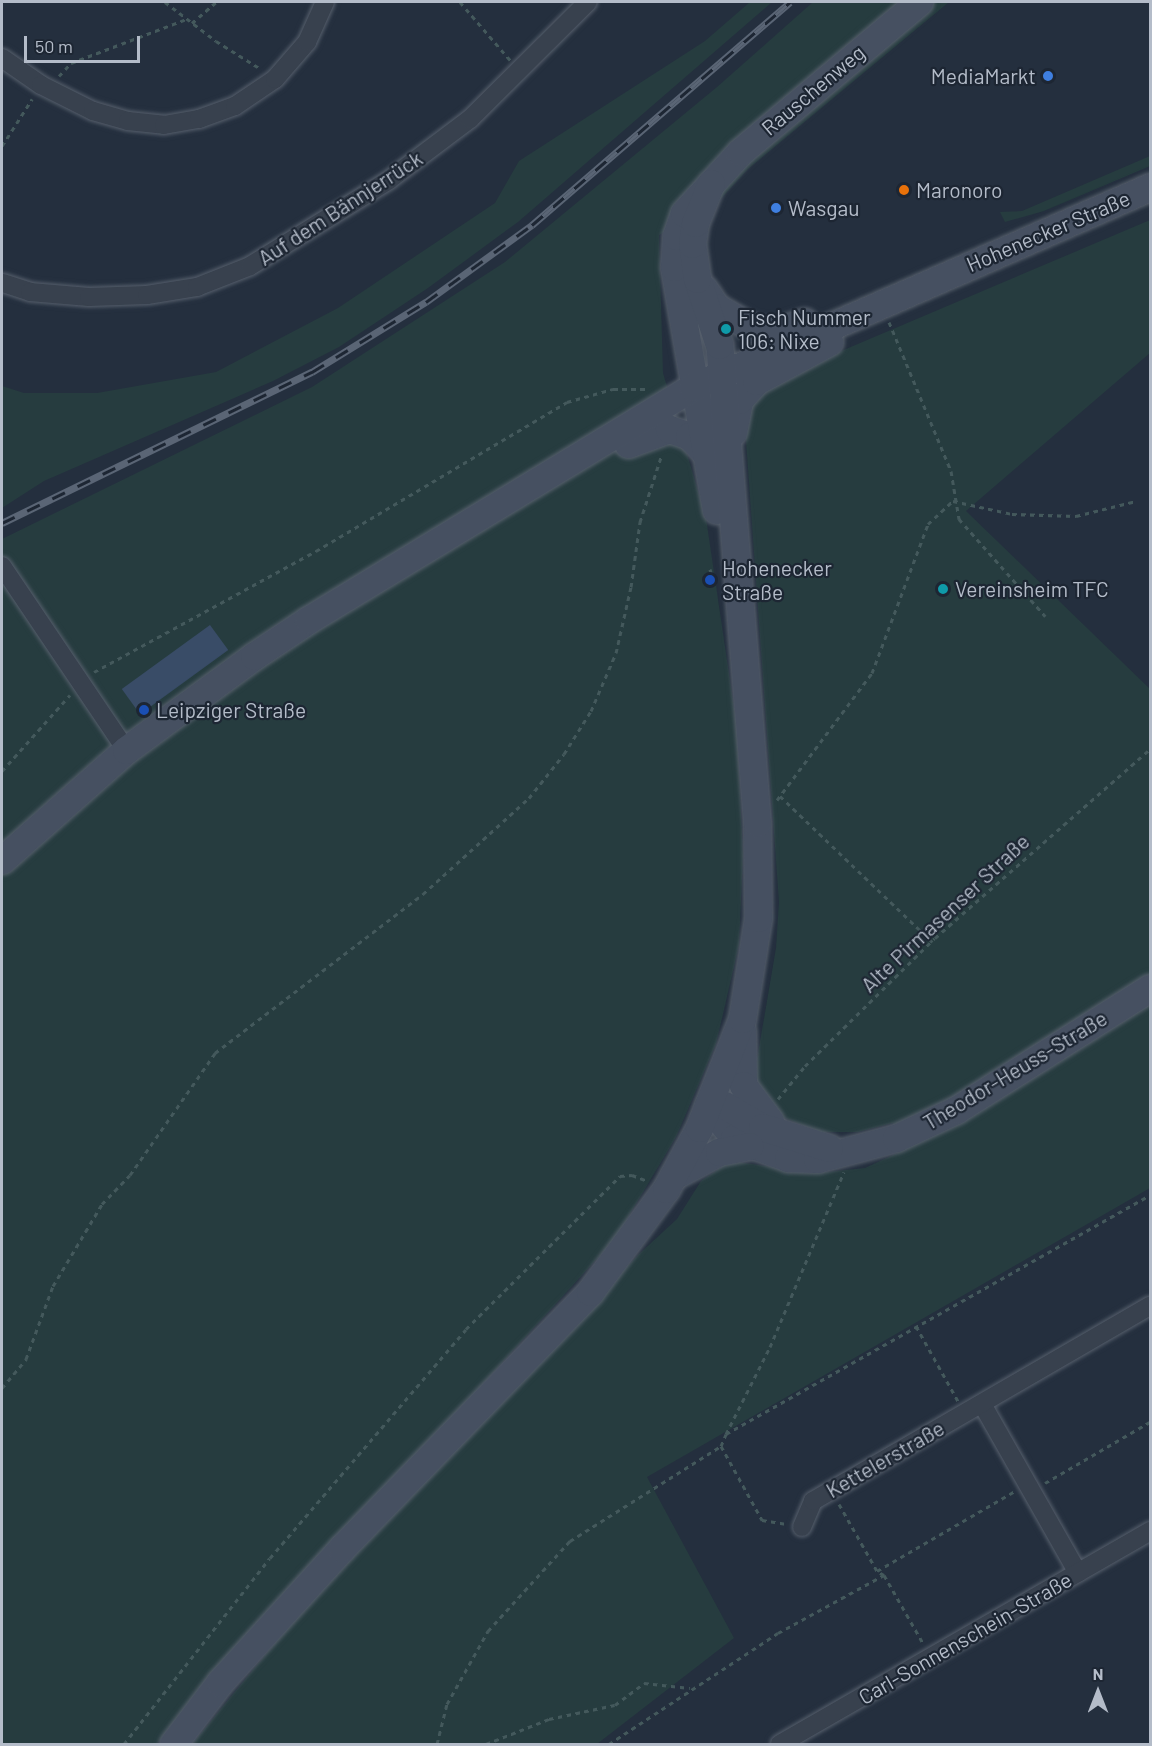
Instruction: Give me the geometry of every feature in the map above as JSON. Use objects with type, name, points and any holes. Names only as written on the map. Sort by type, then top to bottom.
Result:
[{"type":"main road","name":"Rauschenweg","points":[[716,454],[692,387],[674,267],[676,236],[684,213],[740,152],[919,2]]},
{"type":"main road","name":"Rauschenweg","points":[[711,183],[695,223],[692,244],[697,279],[719,345],[721,374],[716,454]]},
{"type":"main road","name":"Hohenecker Straße","points":[[2,860],[126,750],[308,620],[692,387],[1150,187]]},
{"type":"main road","points":[[697,279],[716,307],[752,328],[776,333],[832,311],[875,306]]},
{"type":"main road","points":[[784,1135],[743,1086],[742,1019],[754,951],[758,866],[734,535],[713,505],[716,454],[739,400],[756,381],[819,351],[875,306]]},
{"type":"main road","points":[[560,467],[598,460],[661,429],[682,433],[716,454]]},
{"type":"main road","name":"Theodor-Heuss-Straße","points":[[708,1105],[734,1138],[748,1146],[788,1158],[844,1157],[896,1138],[956,1110],[1150,988]]},
{"type":"main road","points":[[174,1744],[220,1682],[342,1548],[590,1292],[669,1182],[708,1105],[742,1019]]},
{"type":"main road","name":"Theodor-Heuss-Straße","points":[[708,1105],[736,1109],[762,1127],[844,1157]]},
{"type":"main road","points":[[669,1182],[719,1152],[748,1146]]},
{"type":"street","points":[[2,58],[41,85],[93,111],[128,121],[164,125],[199,119],[235,106],[275,79],[307,42],[325,2]]},
{"type":"street","name":"Auf dem Bännjerrück","points":[[3,283],[30,292],[66,295],[147,295],[197,287],[250,266],[389,180],[470,118],[520,72],[588,2]]},
{"type":"street","points":[[2,566],[126,750]]},
{"type":"street","name":"Kettelerstraße","points":[[802,1527],[813,1501],[1150,1306]]},
{"type":"street","points":[[982,1404],[1078,1573]]},
{"type":"street","name":"Carl-Sonnenschein-Straße","points":[[780,1744],[1150,1531]]},
{"type":"path","points":[[165,2],[275,79]]},
{"type":"path","points":[[192,23],[216,2]]},
{"type":"path","points":[[460,2],[520,72]]},
{"type":"path","points":[[60,76],[71,63],[187,19]]},
{"type":"path","points":[[2,146],[41,85]]},
{"type":"path","points":[[875,306],[951,471],[953,501],[958,519],[1045,616]]},
{"type":"path","points":[[2,771],[80,682],[110,660],[316,551],[567,402],[613,389],[657,386]]},
{"type":"path","points":[[2,1389],[26,1359],[53,1286],[102,1204],[130,1175],[215,1053],[423,894],[529,798],[564,754],[591,711],[616,653],[631,587],[640,522],[665,447]]},
{"type":"path","points":[[953,501],[1012,514],[1076,516],[1136,501]]},
{"type":"path","points":[[775,802],[872,673],[928,524],[953,501]]},
{"type":"path","points":[[710,569],[710,580]]},
{"type":"path","name":"Alte Pirmasenser Straße","points":[[777,1101],[805,1066],[932,942],[1150,749]]},
{"type":"path","points":[[780,796],[932,942]]},
{"type":"path","points":[[436,1744],[447,1704],[488,1631],[529,1582],[570,1541],[721,1446],[770,1347],[844,1157]]},
{"type":"path","points":[[124,1744],[270,1558],[466,1329],[620,1176],[632,1174],[669,1182]]},
{"type":"path","points":[[726,1434],[1150,1195]]},
{"type":"path","points":[[916,1326],[965,1413]]},
{"type":"path","points":[[877,1570],[1150,1422]]},
{"type":"path","points":[[721,1446],[762,1520],[802,1527]]},
{"type":"path","points":[[832,1490],[877,1570],[884,1575],[932,1657]]},
{"type":"path","points":[[609,1744],[778,1633],[884,1575]]},
{"type":"path","points":[[486,1744],[549,1719],[615,1705],[644,1683],[692,1688]]},
{"type":"green space","points":[[750,2],[772,2],[518,222],[428,288],[339,347],[273,381],[44,481],[2,508],[2,386],[24,393],[97,393],[216,372],[338,308],[495,203],[519,161],[705,41]]},
{"type":"green space","points":[[813,2],[949,2],[748,169],[715,205],[659,235],[663,373],[706,518],[737,728],[743,856],[739,945],[716,1044],[676,1137],[615,1239],[394,1481],[276,1603],[157,1744],[2,1744],[2,539],[312,387],[505,262],[717,87]]},
{"type":"green space","points":[[1150,156],[1150,166],[1044,211],[1005,222],[1000,212],[1022,211]]},
{"type":"green space","points":[[1150,220],[1150,353],[966,511],[1150,689],[1150,1188],[647,1477],[734,1638],[597,1744],[192,1744],[293,1621],[638,1255],[677,1219],[701,1181],[730,1161],[816,1173],[865,1168],[906,1149],[893,1123],[858,1132],[820,1132],[782,1117],[758,1084],[755,1071],[776,948],[779,902],[745,427],[750,404],[780,377]]},
{"type":"water","points":[[210,625],[228,650],[140,714],[122,689]]},
{"type":"railway","points":[[2,523],[312,372],[426,302],[532,225],[790,2]]},
{"type":"place","name":"MediaMarkt","points":[[1048,76]]},
{"type":"place","name":"Maronoro","points":[[904,190]]},
{"type":"place","name":"Wasgau","points":[[776,208]]},
{"type":"place","name":"Fisch Nummer 106: Nixe","points":[[726,329]]},
{"type":"place","name":"Hohenecker Straße","points":[[710,580]]},
{"type":"place","name":"Vereinsheim TFC","points":[[943,589]]},
{"type":"place","name":"Leipziger Straße","points":[[144,710]]}]
